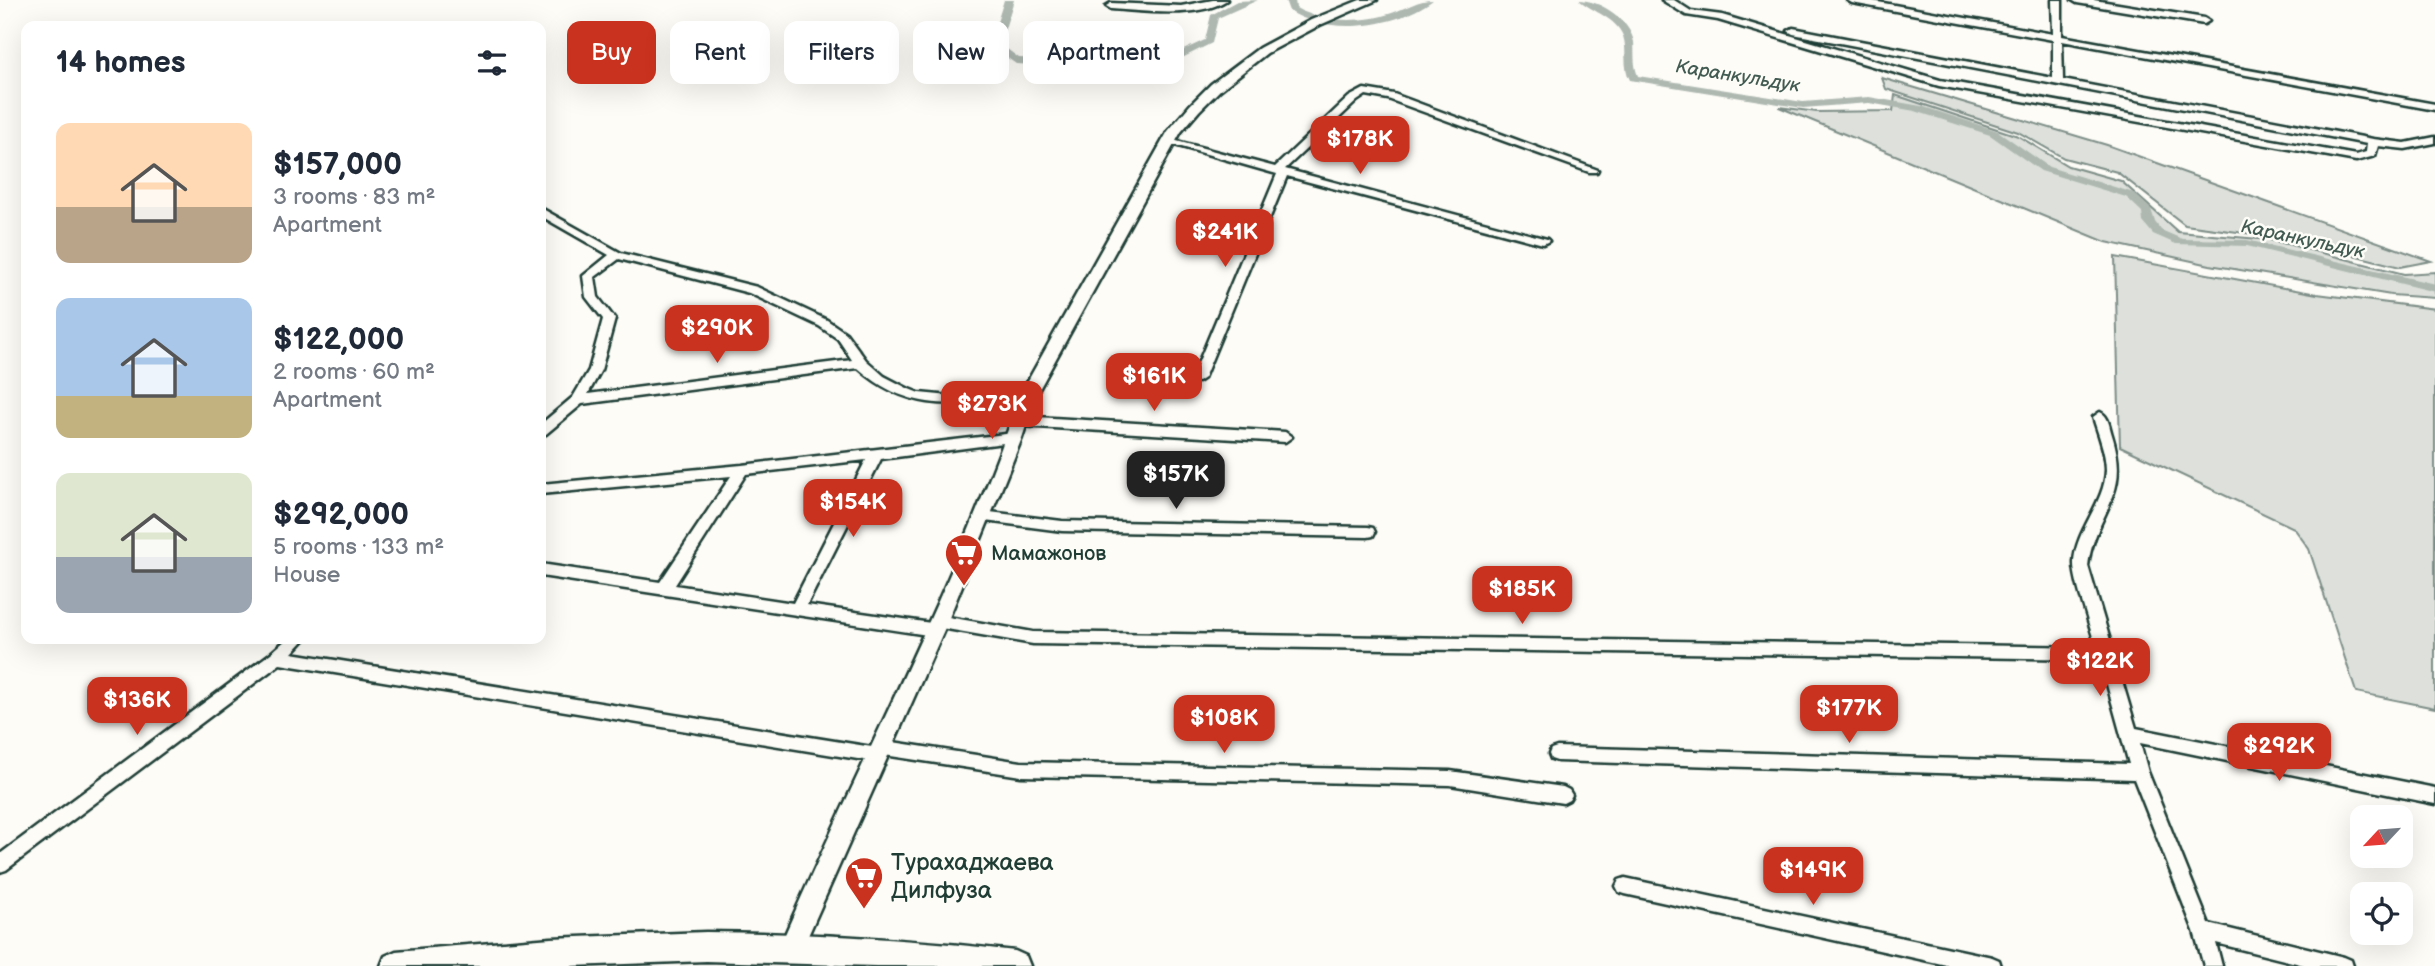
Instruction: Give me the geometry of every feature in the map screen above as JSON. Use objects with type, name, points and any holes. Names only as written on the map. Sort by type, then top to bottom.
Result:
[{"type":"main road","points":[[396,966],[527,953],[791,947],[908,954],[1015,966]]},
{"type":"street","points":[[1111,6],[1170,10],[1200,8],[1222,0]]},
{"type":"street","points":[[791,947],[936,625],[1014,438],[1029,393],[1169,142],[1198,104],[1261,52],[1332,13],[1371,0]]},
{"type":"street","points":[[1667,0],[1689,13],[2373,142],[2405,146],[2435,140]]},
{"type":"street","points":[[1852,0],[2435,107]]},
{"type":"street","points":[[2057,0],[2058,81]]},
{"type":"street","points":[[2077,0],[2204,22]]},
{"type":"street","points":[[1719,17],[1939,83],[2356,158],[2371,154],[2373,142]]},
{"type":"street","points":[[1198,378],[1280,171],[1353,99],[1364,92],[1390,96],[1593,170]]},
{"type":"street","points":[[1169,142],[1542,241]]},
{"type":"street","points":[[546,214],[617,255],[753,290],[824,323],[842,336],[861,363],[880,379],[904,391],[934,399],[1029,393]]},
{"type":"street","points":[[546,427],[578,400],[595,370],[609,319],[592,297],[589,276],[617,255]]},
{"type":"street","points":[[578,400],[861,363]]},
{"type":"street","points":[[2100,417],[2110,452],[2112,475],[2107,494],[2082,547],[2081,566],[2140,772],[2203,932],[2213,966]]},
{"type":"street","points":[[1020,421],[1285,437]]},
{"type":"street","points":[[546,489],[742,470],[1014,438]]},
{"type":"street","points":[[798,608],[876,454]]},
{"type":"street","points":[[665,587],[742,470]]},
{"type":"street","points":[[982,516],[1062,526],[1368,532]]},
{"type":"street","points":[[546,571],[798,608],[1033,638],[2105,653]]},
{"type":"street","points":[[0,864],[292,644]]},
{"type":"street","points":[[278,657],[878,751],[1021,769],[1450,779],[1563,795]]},
{"type":"street","points":[[2130,734],[2435,796]]},
{"type":"street","points":[[1558,754],[2140,772]]},
{"type":"street","points":[[1625,886],[1992,966]]},
{"type":"street","points":[[2203,932],[2344,966]]},
{"type":"shaded area","points":[[1882,78],[2107,145],[2431,261],[2400,267],[2290,239],[2185,225],[2117,172],[2064,158],[2018,132],[1886,89]]},
{"type":"shaded area","points":[[1895,95],[2018,136],[2068,166],[2121,181],[2178,232],[2271,240],[2404,274],[2435,272],[2435,298],[2391,295],[2210,265],[2106,242],[1779,107],[1817,112],[1893,111]]},
{"type":"shaded area","points":[[2115,257],[2317,294],[2435,309],[2435,708],[2356,692],[2309,549],[2294,528],[2120,446]]},
{"type":"waterway","points":[[1009,0],[998,35],[1002,50],[1016,61],[1076,64],[1122,63],[1181,55],[1209,41],[1214,17],[1240,3],[1253,0]]},
{"type":"waterway","name":"Каранкульдук","points":[[1290,0],[1292,9],[1301,15],[1341,22],[1382,19],[1428,0]]},
{"type":"waterway","name":"Каранкульдук","points":[[1584,0],[1608,14],[1624,29],[1629,40],[1630,67],[1634,78],[1803,105],[1869,100],[1917,108],[1994,133],[2045,169],[2130,195],[2147,211],[2149,222],[2157,232],[2180,242],[2247,243],[2435,288]]},
{"type":"place","name":"Мамажонов","points":[[964,587]]},
{"type":"place","name":"Турахаджаева Дилфуза","points":[[864,910]]}]
